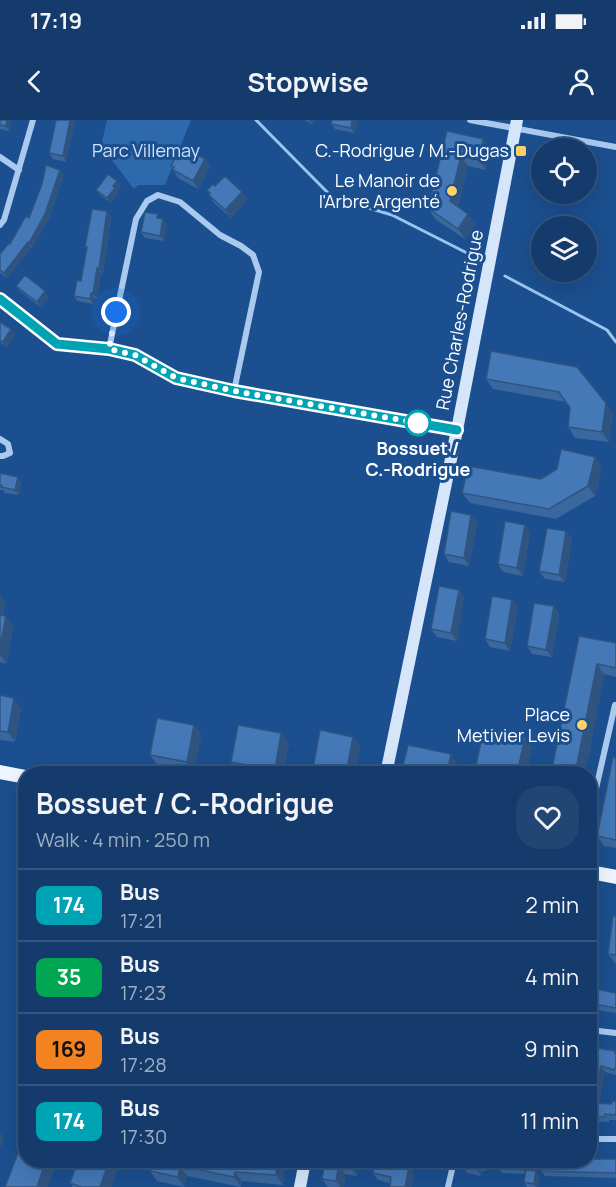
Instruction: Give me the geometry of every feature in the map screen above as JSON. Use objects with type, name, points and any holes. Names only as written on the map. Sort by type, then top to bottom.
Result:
[{"type":"main road","points":[[0,772],[18,775]]},
{"type":"main road","points":[[597,873],[616,877]]},
{"type":"street","points":[[0,225],[4,220],[33,120]]},
{"type":"street","points":[[470,120],[516,124],[616,147]]},
{"type":"street","name":"Rue Charles-Rodrigue","points":[[388,766],[457,430],[516,124]]},
{"type":"street","points":[[0,157],[19,170]]},
{"type":"street","points":[[109,349],[136,219],[147,201],[158,195],[180,202],[220,235],[253,255],[259,272],[234,391]]},
{"type":"street","points":[[0,299],[57,344],[109,349],[135,355],[176,378],[234,391],[457,430]]},
{"type":"street","points":[[0,439],[8,444],[10,453],[0,456]]},
{"type":"street","points":[[597,784],[616,705]]},
{"type":"street","points":[[597,1031],[616,1033]]},
{"type":"street","points":[[597,1139],[616,1139]]},
{"type":"street","points":[[300,1187],[304,1168]]},
{"type":"street","points":[[448,1187],[452,1168]]},
{"type":"green space","name":"Parc Villemay","points":[[107,120],[191,120],[165,185],[138,185],[134,189],[101,146]]},
{"type":"building","points":[[0,120],[7,120],[6,126],[0,125]]},
{"type":"building","points":[[56,120],[70,120],[63,156],[49,153]]},
{"type":"building","points":[[332,120],[352,120],[351,128],[331,124]]},
{"type":"building","points":[[447,131],[483,139],[479,160],[461,156],[450,201],[468,214],[458,229],[428,208]]},
{"type":"building","points":[[184,147],[205,159],[193,181],[173,170],[174,167],[171,166],[175,158],[178,160]]},
{"type":"building","points":[[46,165],[60,170],[45,214],[29,243],[4,273],[0,270],[0,254],[10,244],[26,216],[29,218],[42,184]]},
{"type":"building","points":[[108,174],[117,181],[113,186],[115,188],[107,198],[96,190]]},
{"type":"building","points":[[225,176],[242,192],[225,210],[209,195],[207,190]]},
{"type":"building","points":[[92,209],[107,211],[99,269],[97,268],[93,294],[91,293],[90,299],[74,296],[77,280],[81,281]]},
{"type":"building","points":[[145,212],[158,214],[157,218],[163,219],[160,236],[141,232]]},
{"type":"building","points":[[25,275],[45,291],[37,302],[16,286]]},
{"type":"building","points":[[0,322],[11,329],[3,342],[0,340]]},
{"type":"building","points":[[491,351],[577,367],[606,403],[602,432],[568,427],[570,408],[559,392],[486,379]]},
{"type":"building","points":[[561,449],[595,457],[588,486],[549,509],[462,493],[468,466],[541,479],[557,469]]},
{"type":"building","points":[[0,473],[18,477],[15,490],[1,487]]},
{"type":"building","points":[[451,511],[471,515],[464,558],[444,554]]},
{"type":"building","points":[[505,521],[525,525],[517,568],[498,564]]},
{"type":"building","points":[[547,528],[566,531],[559,575],[539,571]]},
{"type":"building","points":[[439,586],[459,590],[451,633],[431,629]]},
{"type":"building","points":[[492,596],[512,600],[505,643],[485,639]]},
{"type":"building","points":[[534,603],[554,606],[546,650],[527,646]]},
{"type":"building","points":[[0,615],[6,616],[0,647]]},
{"type":"building","points":[[579,636],[616,643],[616,668],[597,664],[577,766],[553,766]]},
{"type":"building","points":[[0,695],[14,698],[8,732],[0,731]]},
{"type":"building","points":[[157,718],[194,725],[187,762],[150,755]]},
{"type":"building","points":[[238,725],[281,733],[276,766],[253,766],[231,762]]},
{"type":"building","points":[[484,728],[525,737],[519,766],[476,766]]},
{"type":"building","points":[[320,730],[353,737],[348,766],[313,766]]},
{"type":"building","points":[[408,745],[451,754],[449,766],[403,766]]},
{"type":"building","points":[[613,757],[616,758],[616,840],[597,836]]},
{"type":"building","points":[[613,916],[616,916],[616,955],[608,954]]},
{"type":"building","points":[[597,989],[616,993],[616,1008],[597,1005]]},
{"type":"building","points":[[597,1048],[615,1051],[616,1067],[614,1070],[601,1066],[597,1087]]},
{"type":"building","points":[[616,1102],[616,1115],[605,1114],[605,1117],[597,1116],[597,1103]]},
{"type":"building","points":[[18,1153],[18,1168],[44,1168],[37,1187],[5,1187]]},
{"type":"building","points":[[597,1159],[616,1159],[616,1173],[541,1171],[541,1168],[597,1168]]},
{"type":"building","points":[[75,1168],[107,1168],[100,1187],[81,1187],[70,1183]]},
{"type":"building","points":[[151,1168],[180,1168],[178,1177],[150,1171]]},
{"type":"building","points":[[190,1168],[276,1168],[276,1175],[235,1172],[234,1177]]},
{"type":"building","points":[[324,1168],[338,1168],[336,1181],[322,1179]]},
{"type":"building","points":[[374,1168],[409,1168],[405,1187],[390,1187],[391,1177],[373,1173]]},
{"type":"building","points":[[526,1170],[536,1171],[534,1184],[524,1182]]},
{"type":"waterway","points":[[256,120],[332,197],[392,215],[467,253]]},
{"type":"waterway","points":[[505,276],[607,330],[616,342]]},
{"type":"bus line","name":"174","points":[[0,299],[57,344],[109,349],[135,355],[176,378],[234,391],[457,430]]},
{"type":"place","name":"C.-Rodrigue / M.-Dugas","points":[[521,151]]},
{"type":"place","name":"Le Manoir de l'Arbre Argenté","points":[[452,191]]},
{"type":"place","name":"Bossuet / C.-Rodrigue","points":[[418,423]]},
{"type":"place","name":"Place Metivier Levis","points":[[582,725]]},
{"type":"route","points":[[116,312],[109,349],[135,355],[176,378],[234,391],[418,423]]}]
